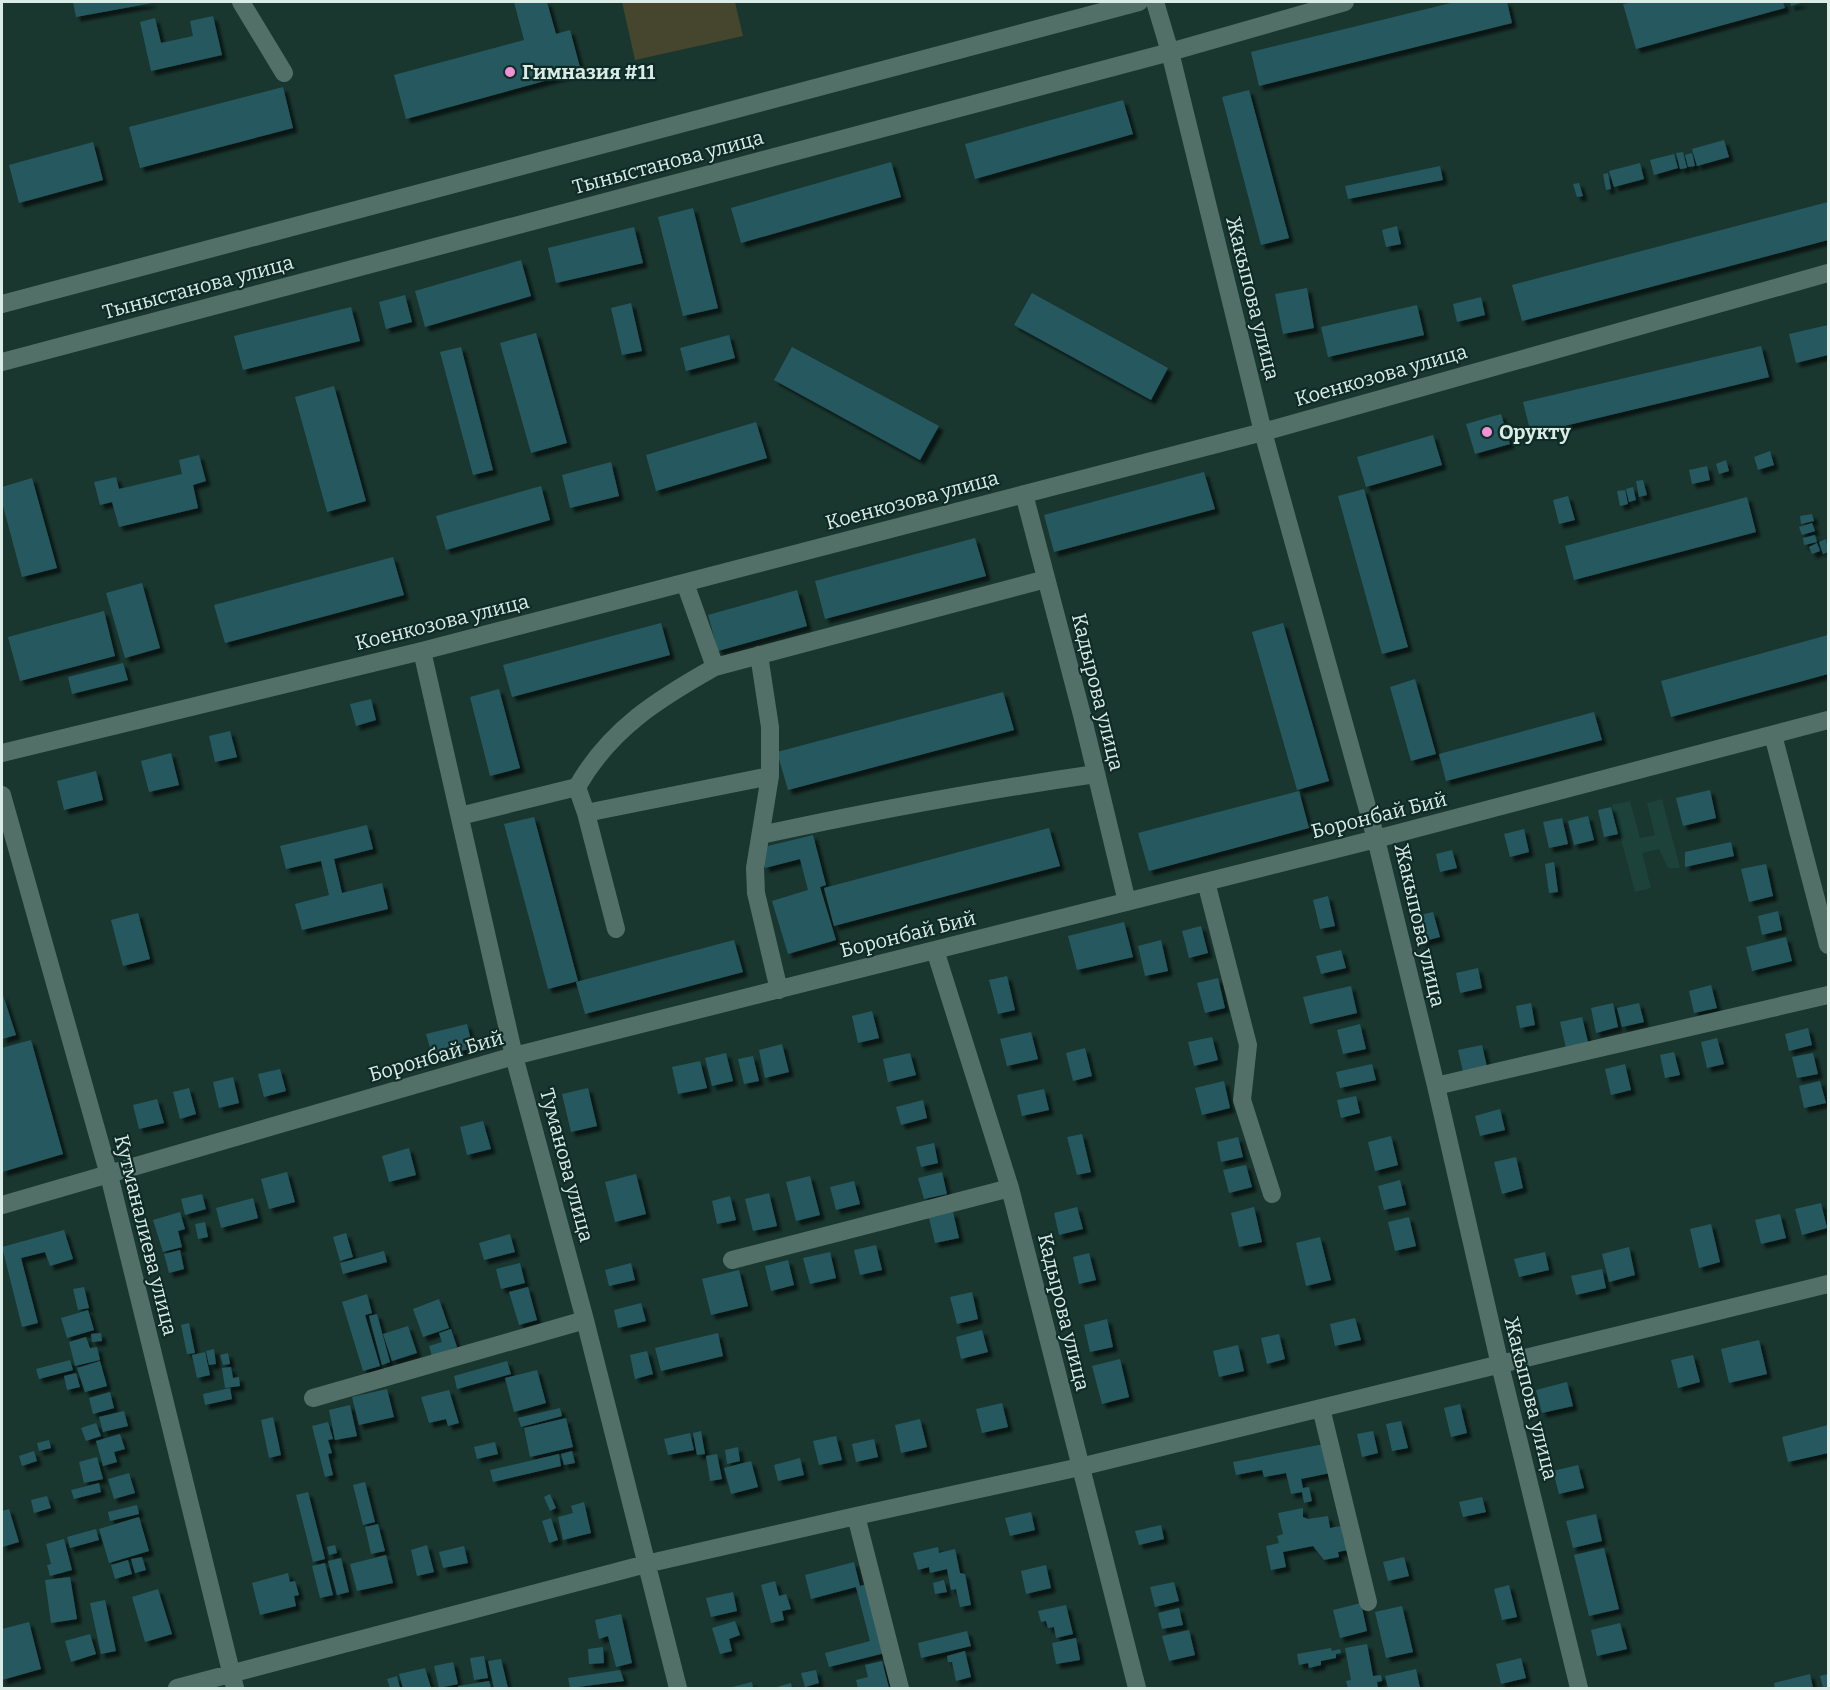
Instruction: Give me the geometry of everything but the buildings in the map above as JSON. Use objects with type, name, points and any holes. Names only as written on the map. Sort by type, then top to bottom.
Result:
[{"type":"street","points":[[241,2],[284,73]]},
{"type":"street","name":"Тыныстанова улица","points":[[2,304],[1139,2]]},
{"type":"street","name":"Жакыпова улица","points":[[1155,2],[1170,52],[1263,432],[1376,839],[1579,1689]]},
{"type":"street","name":"Тыныстанова улица","points":[[2,362],[1170,52],[1345,2]]},
{"type":"street","name":"Коенкозова улица","points":[[2,753],[422,651],[1263,432],[1828,273]]},
{"type":"street","name":"Кадырова улица","points":[[1024,494],[1127,902]]},
{"type":"street","points":[[460,816],[577,787],[590,765],[624,728],[675,690],[715,667],[1046,579]]},
{"type":"street","points":[[686,583],[715,667]]},
{"type":"street","name":"Туманова улица","points":[[422,651],[514,1056],[585,1320],[678,1689]]},
{"type":"street","points":[[759,655],[770,727],[770,776],[755,868],[756,893],[779,990]]},
{"type":"street","name":"Боронбай Бий","points":[[2,1205],[514,1056],[1376,839],[1828,720]]},
{"type":"street","points":[[1773,735],[1828,945]]},
{"type":"street","points":[[761,835],[1006,787],[1096,774]]},
{"type":"street","points":[[586,813],[770,776]]},
{"type":"street","points":[[577,787],[616,929]]},
{"type":"street","name":"Кутманалиева улица","points":[[2,795],[109,1174],[234,1682]]},
{"type":"street","points":[[1206,882],[1248,1045],[1242,1100],[1272,1194]]},
{"type":"street","name":"Кадырова улица","points":[[935,950],[1010,1188],[1137,1689]]},
{"type":"street","points":[[1436,1086],[1828,995]]},
{"type":"street","points":[[732,1260],[1010,1188]]},
{"type":"street","points":[[177,1689],[234,1682],[646,1564],[1080,1467],[1828,1284]]},
{"type":"street","points":[[313,1398],[585,1320]]},
{"type":"street","points":[[1322,1408],[1368,1602]]},
{"type":"street","points":[[856,1516],[900,1689]]},
{"type":"shaded area","points":[[1662,799],[1680,868],[1668,868],[1659,849],[1642,853],[1651,888],[1635,892],[1612,805],[1630,801],[1640,838],[1655,835],[1647,803]]},
{"type":"green space","points":[[622,2],[735,2],[743,36],[635,60]]},
{"type":"place","name":"Гимназия #11","points":[[510,72]]},
{"type":"place","name":"Орукту","points":[[1487,432]]}]
